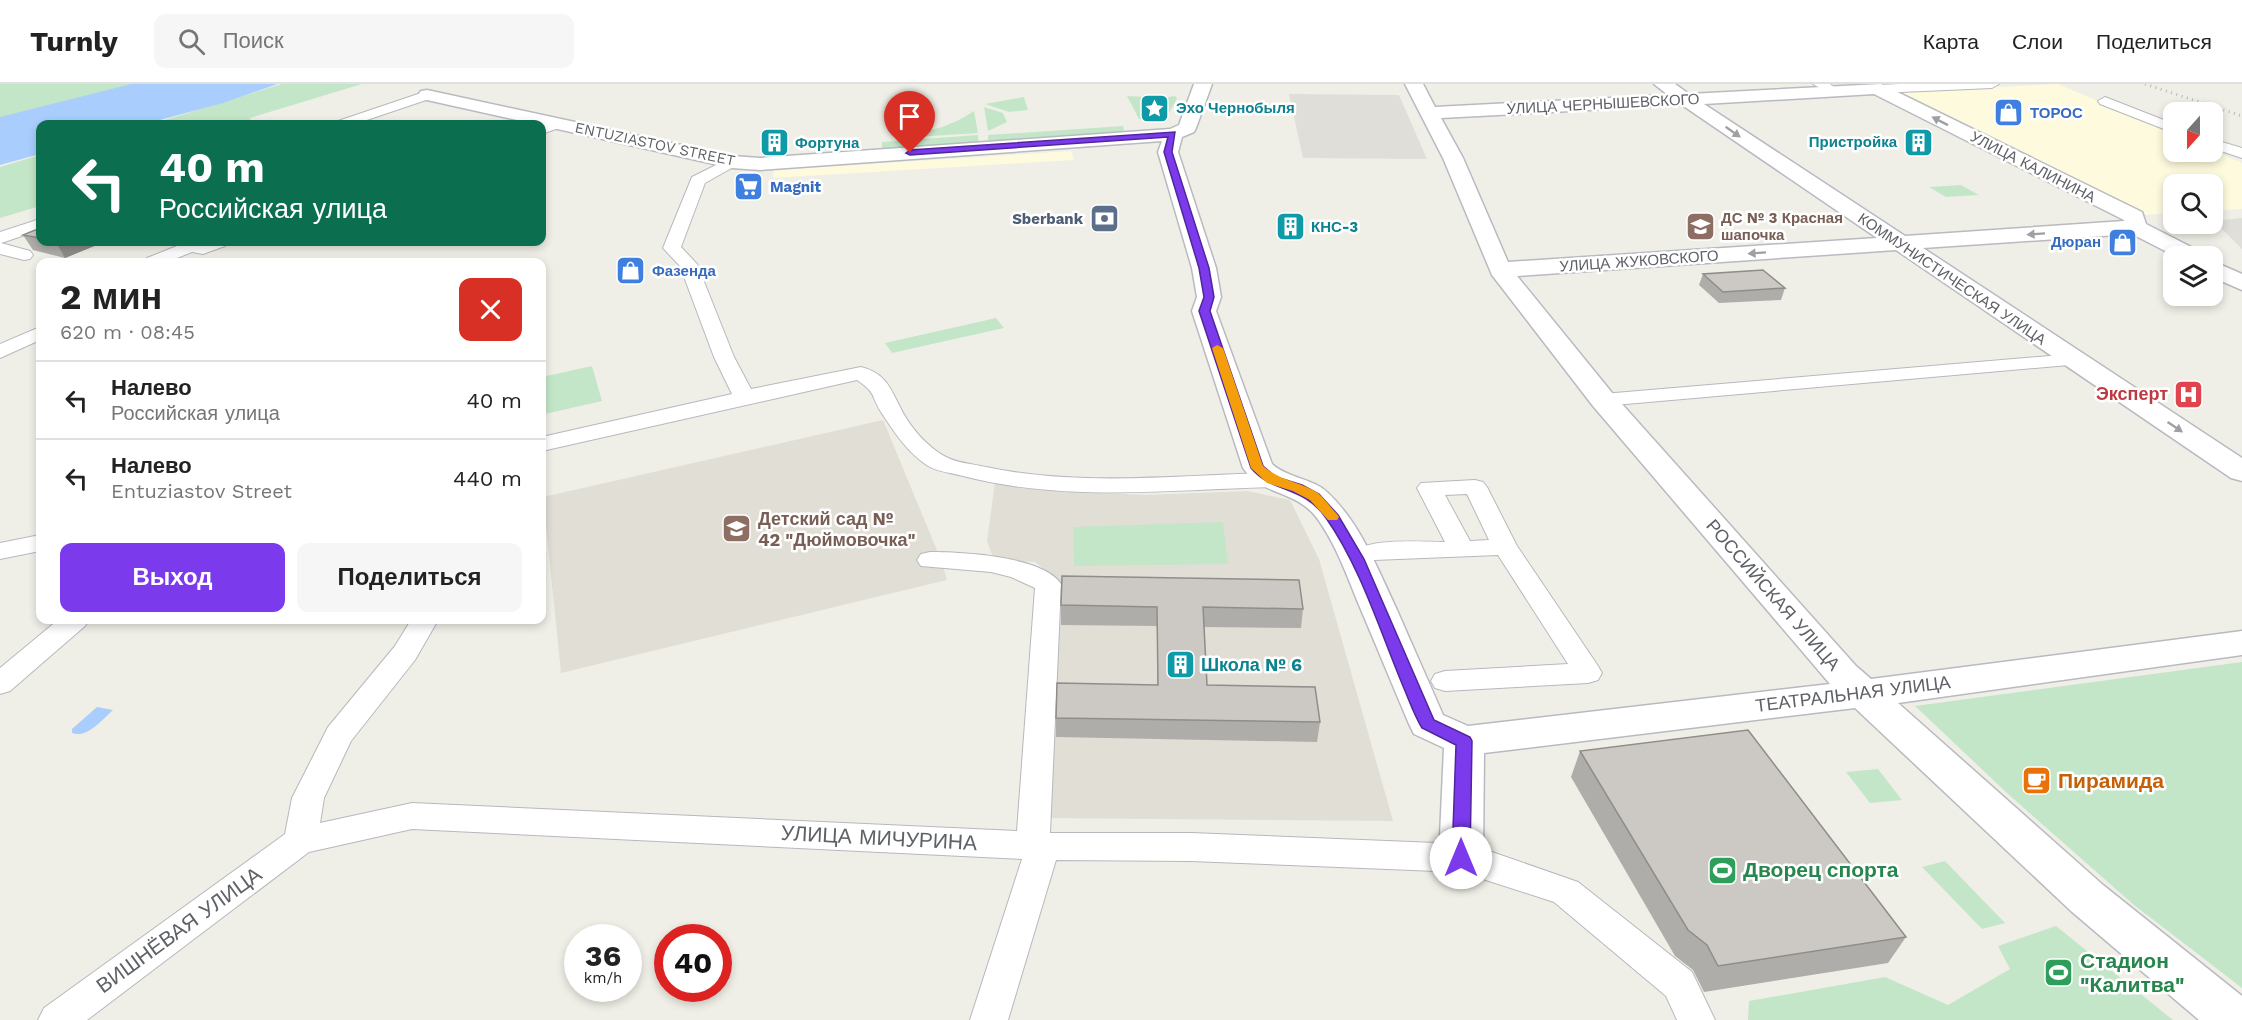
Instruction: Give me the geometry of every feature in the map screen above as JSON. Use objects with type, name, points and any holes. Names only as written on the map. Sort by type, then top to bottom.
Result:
[{"type":"street","points":[[355,120],[457,84]]},
{"type":"street","points":[[1203,84],[1187,128],[1173,134],[1168,152],[1204,268],[1209,297],[1204,311],[1258,468],[1272,480]]},
{"type":"street","name":"КОММУНИСТИЧЕСКАЯ УЛИЦА","points":[[1663,84],[1897,243],[2242,472]]},
{"type":"street","name":"УЛИЦА ЧЕРНЫШЕВСКОГО","points":[[1422,98],[1685,99],[1827,88],[1992,84]]},
{"type":"street","name":"УЛИЦА КАЛИНИНА","points":[[1873,87],[2134,217],[2136,227],[2172,246]]},
{"type":"street","name":"ENTUZIASTOV STREET","points":[[427,95],[523,120]]},
{"type":"street","name":"РОССИЙСКАЯ УЛИЦА","points":[[1422,98],[1453,158],[1500,270],[1602,400],[1843,675],[2086,898],[2235,1020]]},
{"type":"street","points":[[2105,101],[2163,125]]},
{"type":"street","name":"ENTUZIASTOV STREET","points":[[550,127],[732,162],[771,163],[1173,134]]},
{"type":"street","points":[[2223,147],[2242,153]]},
{"type":"street","points":[[732,162],[698,180],[672,248],[688,264],[724,357],[744,396]]},
{"type":"street","points":[[0,238],[36,225]]},
{"type":"street","name":"УЛИЦА ЖУКОВСКОГО","points":[[1500,270],[2136,227]]},
{"type":"street","points":[[165,258],[201,246]]},
{"type":"street","points":[[0,248],[24,255]]},
{"type":"street","points":[[2223,274],[2242,283]]},
{"type":"street","points":[[0,351],[36,335]]},
{"type":"street","points":[[1602,400],[2073,360]]},
{"type":"street","points":[[546,443],[614,430],[744,396],[861,373],[881,387],[890,409],[914,443],[938,462],[1009,479],[1090,485],[1272,480],[1298,488],[1315,497],[1331,515],[1357,559],[1428,724],[1464,741],[1461,858]]},
{"type":"street","points":[[1445,681],[1588,673],[1505,547],[1475,487],[1429,488],[1462,549]]},
{"type":"street","points":[[0,551],[36,544]]},
{"type":"street","points":[[1357,559],[1369,552],[1505,547]]},
{"type":"street","points":[[930,560],[962,559],[1001,564],[1032,574],[1048,584],[1038,846],[989,1020]]},
{"type":"street","points":[[0,684],[70,624]]},
{"type":"street","points":[[300,841],[308,798],[339,735],[405,652],[422,624]]},
{"type":"street","name":"ТЕАТРАЛЬНАЯ УЛИЦА","points":[[1464,741],[1861,693],[2242,643]]},
{"type":"street","name":"УЛИЦА МИЧУРИНА","points":[[300,841],[412,816],[1038,846],[1191,847],[1461,858],[1492,866],[1566,892],[1679,984],[1696,1020]]},
{"type":"street","name":"ВИШНЁВАЯ УЛИЦА","points":[[57,1020],[300,841]]},
{"type":"shaded area","points":[[2058,84],[2163,129],[2163,162],[2223,162],[2223,154],[2242,163],[2242,209],[2223,210],[2223,174],[2163,174],[2163,214],[2146,215],[1894,92]]},
{"type":"shaded area","points":[[1289,94],[1399,95],[1427,159],[1303,158]]},
{"type":"shaded area","points":[[1071,151],[1074,160],[773,178],[774,170]]},
{"type":"shaded area","points":[[2242,218],[2242,249],[2223,230],[2223,220]]},
{"type":"shaded area","name":"Детский сад № 42 \"Дюймовочка\"","points":[[883,420],[941,560],[947,580],[561,673],[546,526],[546,496]]},
{"type":"shaded area","points":[[995,482],[1074,491],[1145,495],[1248,491],[1290,500],[1319,559],[1393,821],[1043,818],[1045,745],[1057,579],[1035,562],[994,560],[987,541]]},
{"type":"green space","points":[[0,84],[135,84],[0,121]]},
{"type":"green space","points":[[282,84],[362,84],[250,118],[251,120],[165,120]]},
{"type":"green space","points":[[1127,96],[1147,97],[1151,110],[1162,111],[1168,97],[1177,98],[1167,115],[1158,120],[1147,121],[1139,119]]},
{"type":"green space","points":[[1024,97],[1028,110],[1009,112],[985,104]]},
{"type":"green space","points":[[984,107],[1003,113],[1007,122],[988,131]]},
{"type":"green space","points":[[974,111],[978,133],[900,138],[946,126]]},
{"type":"green space","points":[[1123,126],[1124,131],[1118,134],[996,142],[988,140],[988,135]]},
{"type":"green space","points":[[978,135],[979,144],[882,151],[882,142]]},
{"type":"green space","points":[[36,156],[36,207],[0,218],[0,167]]},
{"type":"green space","points":[[1961,185],[1979,195],[1946,197],[1929,187]]},
{"type":"green space","points":[[996,318],[1004,328],[892,353],[885,343]]},
{"type":"green space","points":[[592,366],[602,401],[546,414],[546,376]]},
{"type":"green space","points":[[1223,522],[1228,564],[1074,566],[1073,527]]},
{"type":"green space","points":[[2242,662],[2242,988],[2134,905],[2008,794],[1915,706]]},
{"type":"green space","points":[[1878,769],[1902,800],[1870,803],[1846,772]]},
{"type":"green space","points":[[1945,861],[2005,923],[1982,929],[1922,867]]},
{"type":"green space","name":"Стадион \"Калитва\"","points":[[2056,926],[2173,1020],[1748,1020],[1749,1001],[1885,977],[1948,1005],[2010,969],[1998,946]]},
{"type":"water","points":[[131,84],[278,84],[223,103],[160,120],[36,120],[36,155],[0,165],[0,117]]},
{"type":"water","points":[[97,707],[113,710],[89,731],[72,733],[72,729]]},
{"type":"building","points":[[36,230],[36,237],[23,235]]},
{"type":"building","points":[[1763,270],[1785,288],[1723,292],[1703,274]]},
{"type":"building","points":[[1062,576],[1299,580],[1303,609],[1203,607],[1207,685],[1315,687],[1320,722],[1056,718],[1057,683],[1158,685],[1157,607],[1061,605]]},
{"type":"building","name":"Дворец спорта","points":[[1748,730],[1906,937],[1718,966],[1707,945],[1688,930],[1580,751]]},
{"type":"railway","points":[[2145,84],[2242,116]]},
{"type":"slow traffic","points":[[1217,348],[1258,468],[1272,480],[1298,488],[1315,497],[1332,517]]},
{"type":"place","name":"Эхо Чернобыля","points":[[1155,108]]},
{"type":"place","name":"ТОРОС","points":[[2009,113]]},
{"type":"place","name":"Пристройка","points":[[1918,142]]},
{"type":"place","name":"Фортуна","points":[[774,143]]},
{"type":"place","name":"Magnit","points":[[749,187]]},
{"type":"place","name":"Sberbank","points":[[1104,219]]},
{"type":"place","name":"КНС-3","points":[[1290,227]]},
{"type":"place","name":"ДС № 3 Красная шапочка","points":[[1700,227]]},
{"type":"place","name":"Дюран","points":[[2122,242]]},
{"type":"place","name":"Фазенда","points":[[631,271]]},
{"type":"place","name":"Эксперт","points":[[2189,394]]},
{"type":"place","name":"Детский сад № 42 \"Дюймовочка\"","points":[[737,529]]},
{"type":"place","name":"Школа № 6","points":[[1180,665]]},
{"type":"place","name":"Пирамида","points":[[2037,781]]},
{"type":"place","name":"Дворец спорта","points":[[1722,870]]},
{"type":"place","name":"Стадион \"Калитва\"","points":[[2059,973]]},
{"type":"route","points":[[910,153],[1173,134],[1168,152],[1204,268],[1209,297],[1204,311],[1258,468],[1272,480],[1298,488],[1315,497],[1331,515],[1357,559],[1410,687],[1428,724],[1464,741],[1461,858]]}]
